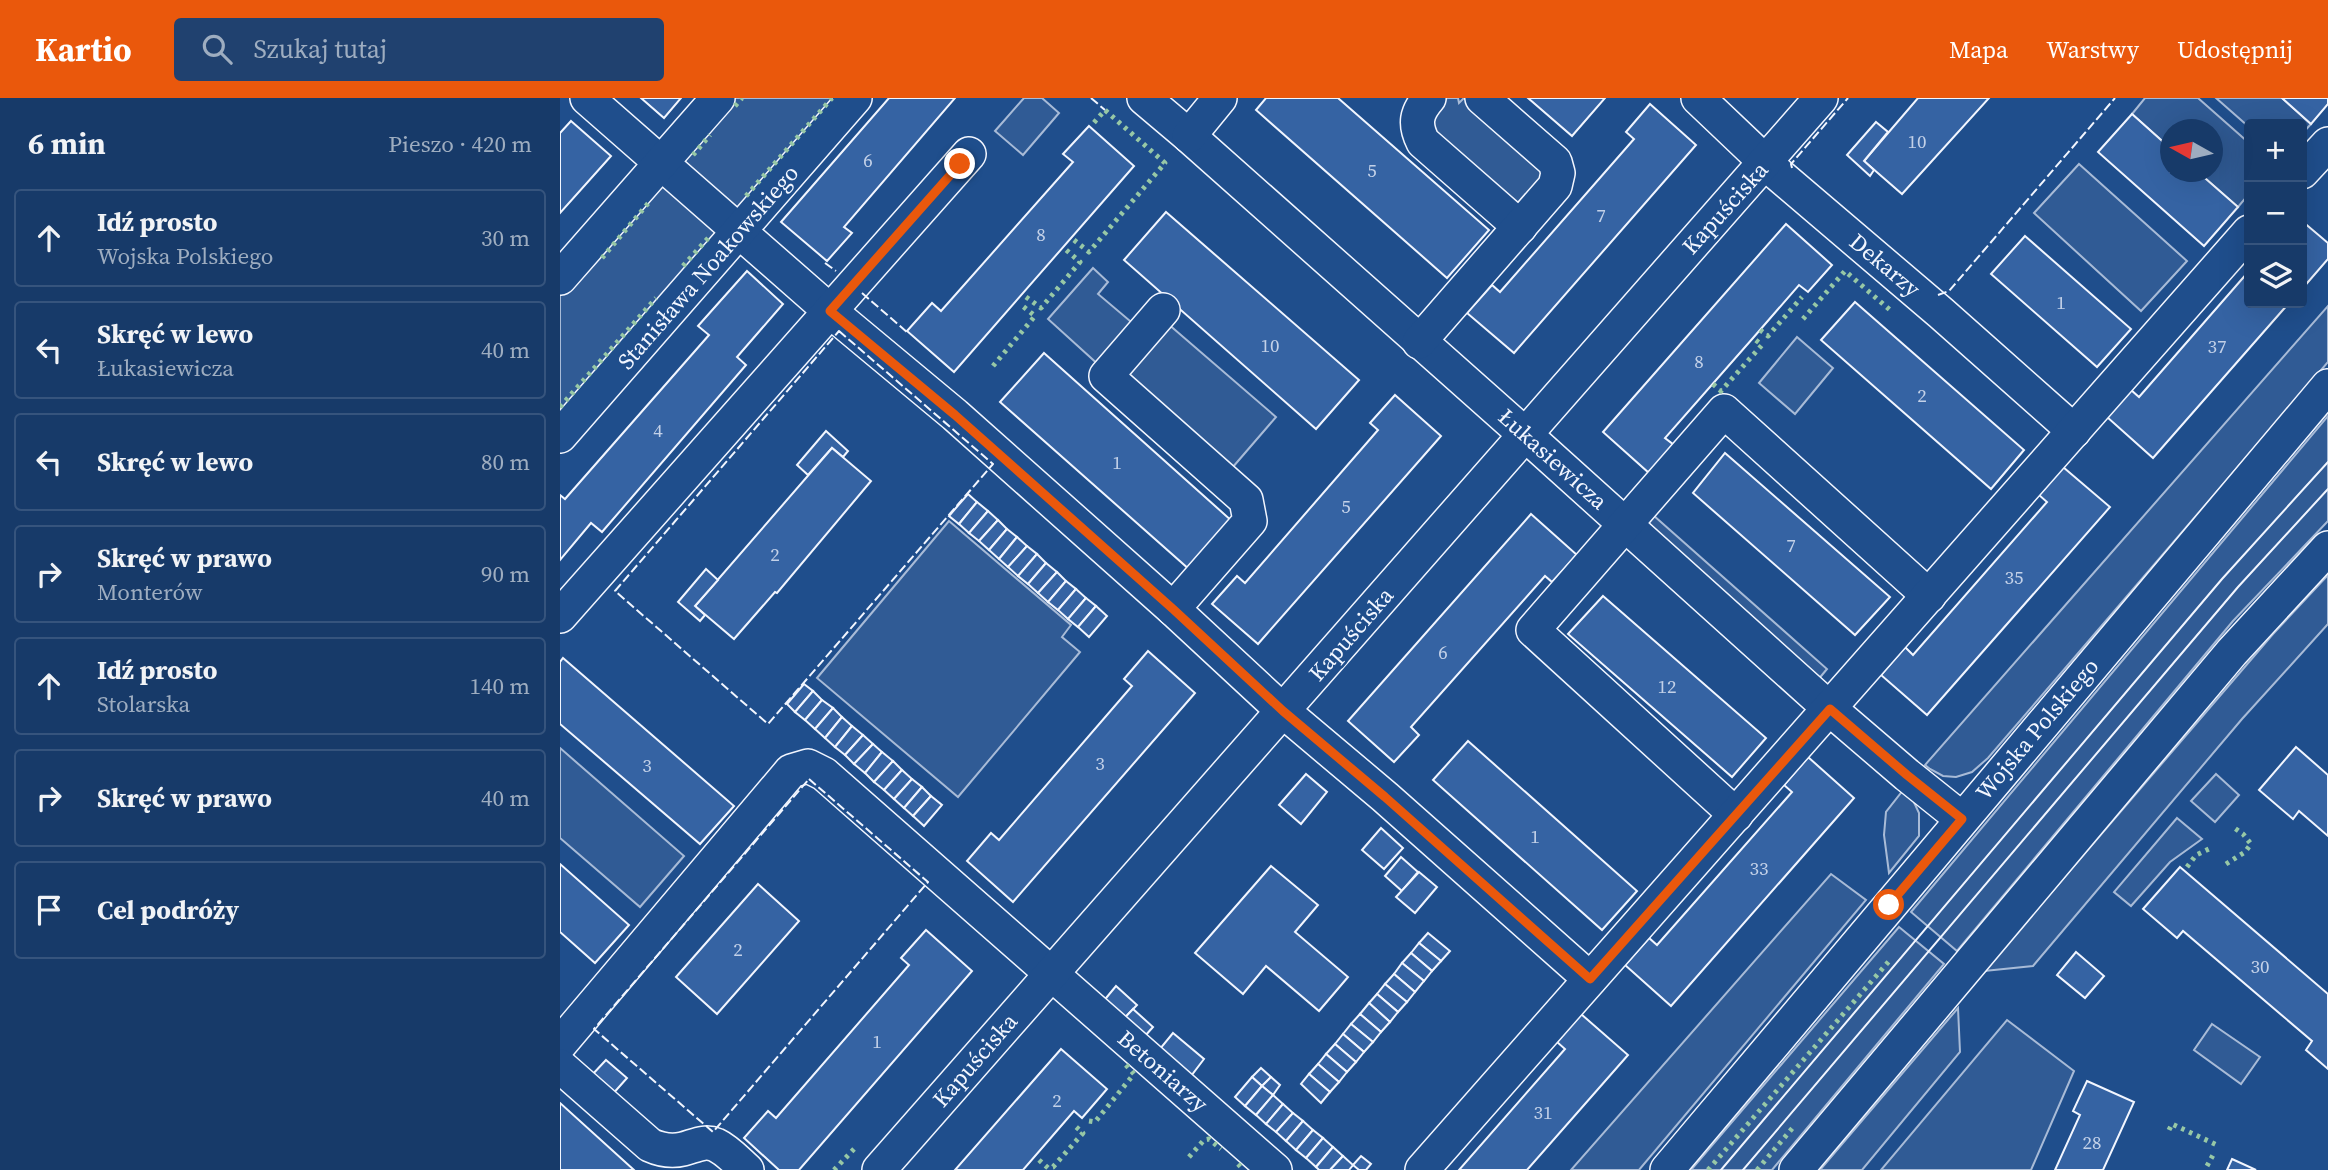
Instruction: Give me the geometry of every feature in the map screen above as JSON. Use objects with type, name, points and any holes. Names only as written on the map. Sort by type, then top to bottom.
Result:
[{"type":"street","points":[[587,98],[830,311],[955,415],[1283,711],[1385,797],[1590,979]]},
{"type":"street","points":[[560,278],[718,98]]},
{"type":"street","name":"Stanisława Noakowskiego","points":[[560,436],[855,98]]},
{"type":"street","name":"Łukasiewicza","points":[[1144,98],[1525,434],[1830,709],[1962,819]]},
{"type":"street","points":[[1189,136],[1220,98]]},
{"type":"street","points":[[1429,98],[1417,118],[1417,130],[1423,142],[1520,226]]},
{"type":"street","points":[[1419,342],[1555,186],[1558,173],[1555,162],[1482,98]]},
{"type":"street","name":"Dekarzy","points":[[1698,98],[1766,162],[2074,431]]},
{"type":"street","name":"Kapuściska","points":[[879,1170],[1821,98]]},
{"type":"street","points":[[2307,167],[2328,144]]},
{"type":"street","points":[[560,616],[969,154]]},
{"type":"street","points":[[1422,1170],[2244,238]]},
{"type":"street","points":[[1163,310],[1107,376],[1246,500],[1250,521],[1173,609]]},
{"type":"street","name":"Wojska Polskiego","points":[[1667,1170],[2328,386]]},
{"type":"street","points":[[1737,815],[1533,630],[1724,411],[1929,596]]},
{"type":"street","points":[[1796,1170],[2232,652],[2328,548]]},
{"type":"street","name":"Betoniarzy","points":[[560,1044],[791,771],[808,766],[824,774],[1275,1170]]},
{"type":"street","points":[[560,1066],[650,1146],[663,1150],[681,1150],[700,1143],[709,1143],[719,1146],[747,1170]]},
{"type":"shaded area","points":[[730,98],[845,98],[560,423],[560,291]]},
{"type":"shaded area","points":[[1024,98],[1042,98],[1059,113],[1023,155],[995,131]]},
{"type":"shaded area","points":[[1447,98],[1458,98],[1459,103],[1464,98],[1539,165],[1544,174],[1526,202],[1513,205],[1431,134],[1428,119]]},
{"type":"shaded area","points":[[2145,98],[2198,98],[2222,119],[2160,119],[2160,139],[2132,114]]},
{"type":"shaded area","points":[[2216,98],[2282,98],[2305,119],[2244,119],[2244,123]]},
{"type":"shaded area","points":[[2223,120],[2244,139],[2244,200],[2238,207],[2209,182],[2223,182]]},
{"type":"shaded area","points":[[2079,164],[2187,261],[2141,311],[2034,213]]},
{"type":"shaded area","points":[[1093,268],[1108,282],[1098,294],[1136,326],[1101,367],[1048,319]]},
{"type":"shaded area","points":[[2328,306],[2328,362],[1988,758],[1972,772],[1956,777],[1943,776],[1925,765]]},
{"type":"shaded area","points":[[1167,323],[1276,417],[1226,475],[1117,380]]},
{"type":"shaded area","points":[[1797,337],[1833,368],[1795,414],[1759,383]]},
{"type":"shaded area","points":[[2328,416],[2328,521],[2233,621],[1957,951],[1911,912]]},
{"type":"shaded area","points":[[1653,515],[1827,669],[1817,681],[1642,527]]},
{"type":"shaded area","points":[[949,521],[1071,625],[1062,637],[1080,652],[958,797],[817,678]]},
{"type":"shaded area","points":[[2328,575],[2328,624],[2242,719],[2033,966],[1984,971],[2273,634]]},
{"type":"shaded area","points":[[560,748],[684,856],[640,907],[560,838]]},
{"type":"shaded area","points":[[2216,774],[2239,795],[2215,822],[2191,801]]},
{"type":"shaded area","points":[[1904,789],[1911,796],[1919,813],[1919,836],[1889,873],[1884,835],[1886,812]]},
{"type":"shaded area","points":[[2177,818],[2202,839],[2170,862],[2131,906],[2114,892]]},
{"type":"shaded area","points":[[1831,874],[1866,900],[1639,1170],[1571,1170]]},
{"type":"shaded area","points":[[1899,927],[1944,964],[1772,1170],[1691,1170]]},
{"type":"shaded area","points":[[1958,1008],[1960,1052],[1862,1170],[1820,1170]]},
{"type":"shaded area","points":[[2007,1020],[2074,1071],[2031,1170],[1881,1170]]},
{"type":"shaded area","points":[[2212,1024],[2260,1057],[2241,1084],[2194,1050]]},
{"type":"building","points":[[641,98],[681,98],[664,118]]},
{"type":"building","points":[[889,98],[955,98],[844,227],[852,233],[827,261],[781,222]]},
{"type":"building","points":[[1266,98],[1338,98],[1489,230],[1447,278],[1256,110]]},
{"type":"building","points":[[1528,98],[1605,98],[1572,136]]},
{"type":"building","points":[[1918,98],[1989,98],[1902,194],[1864,161]]},
{"type":"building","points":[[2282,98],[2328,98],[2328,104],[2311,124]]},
{"type":"building","points":[[1650,104],[1696,145],[1514,353],[1467,313],[1492,285],[1500,292],[1634,139],[1626,132]]},
{"type":"building","points":[[2132,114],[2160,139],[2160,182],[2209,182],[2238,207],[2204,246],[2098,152]]},
{"type":"building","points":[[571,121],[611,156],[560,213],[560,133]]},
{"type":"building","points":[[1876,122],[1888,132],[1864,161],[1874,170],[1870,176],[1847,155]]},
{"type":"building","points":[[1089,126],[1134,166],[954,372],[907,331],[932,303],[941,311],[1073,162],[1063,154]]},
{"type":"building","points":[[1166,212],[1359,380],[1316,429],[1124,260]]},
{"type":"building","points":[[1786,224],[1832,265],[1808,292],[1799,285],[1665,438],[1674,445],[1649,473],[1603,432]]},
{"type":"building","points":[[2307,225],[2328,243],[2328,259],[2307,283]]},
{"type":"building","points":[[2025,236],[2131,329],[2097,367],[1991,274]]},
{"type":"building","points":[[747,271],[783,304],[737,357],[746,365],[602,532],[591,523],[560,560],[560,495],[565,499],[709,335],[698,326]]},
{"type":"building","points":[[2244,277],[2244,308],[2285,308],[2153,458],[2107,417],[2131,390],[2139,397]]},
{"type":"building","points":[[1855,302],[2024,450],[1991,489],[1821,340]]},
{"type":"building","points":[[1044,353],[1233,522],[1190,570],[1000,402]]},
{"type":"building","points":[[1395,395],[1441,436],[1258,644],[1212,604],[1237,576],[1245,583],[1378,430],[1370,423]]},
{"type":"building","points":[[826,431],[848,451],[843,457],[832,448],[808,475],[797,465]]},
{"type":"building","points":[[832,448],[871,481],[777,593],[775,592],[734,639],[695,606]]},
{"type":"building","points":[[1725,453],[1890,597],[1855,635],[1693,493]]},
{"type":"building","points":[[2063,467],[2110,507],[1927,715],[1881,675],[1905,647],[1913,655],[2047,502],[2039,495]]},
{"type":"building","points":[[968,494],[977,502],[959,524],[949,516]]},
{"type":"building","points":[[977,502],[988,511],[969,533],[959,524]]},
{"type":"building","points":[[988,511],[998,520],[979,541],[969,533]]},
{"type":"building","points":[[1531,514],[1577,555],[1552,582],[1545,576],[1411,727],[1419,735],[1394,762],[1348,721]]},
{"type":"building","points":[[998,520],[1007,529],[989,550],[979,541]]},
{"type":"building","points":[[1007,529],[1017,537],[999,559],[989,550]]},
{"type":"building","points":[[1017,537],[1027,546],[1008,567],[999,559]]},
{"type":"building","points":[[1027,546],[1037,554],[1018,576],[1008,567]]},
{"type":"building","points":[[1037,554],[1046,563],[1028,584],[1018,576]]},
{"type":"building","points":[[1046,563],[1057,572],[1038,593],[1028,584]]},
{"type":"building","points":[[706,569],[718,580],[695,606],[705,615],[700,621],[678,602]]},
{"type":"building","points":[[1057,572],[1066,581],[1048,602],[1038,593]]},
{"type":"building","points":[[1066,581],[1076,589],[1058,610],[1048,602]]},
{"type":"building","points":[[1076,589],[1086,598],[1068,619],[1058,610]]},
{"type":"building","points":[[1603,596],[1766,738],[1732,777],[1568,634]]},
{"type":"building","points":[[1086,598],[1096,606],[1078,627],[1068,619]]},
{"type":"building","points":[[1096,606],[1107,616],[1089,637],[1078,627]]},
{"type":"building","points":[[1148,651],[1195,693],[1013,902],[967,861],[991,833],[999,840],[1132,686],[1124,679]]},
{"type":"building","points":[[563,658],[734,806],[700,844],[560,724],[560,662]]},
{"type":"building","points":[[804,684],[813,691],[795,712],[787,704]]},
{"type":"building","points":[[813,691],[822,700],[805,720],[795,712]]},
{"type":"building","points":[[822,700],[833,708],[815,729],[805,720]]},
{"type":"building","points":[[833,708],[842,717],[825,738],[815,729]]},
{"type":"building","points":[[842,717],[852,726],[835,747],[825,738]]},
{"type":"building","points":[[852,726],[863,735],[845,755],[835,747]]},
{"type":"building","points":[[863,735],[873,744],[854,764],[845,755]]},
{"type":"building","points":[[1468,741],[1637,891],[1602,930],[1433,780]]},
{"type":"building","points":[[873,744],[882,752],[865,773],[854,764]]},
{"type":"building","points":[[2296,747],[2328,775],[2328,836],[2299,811],[2293,819],[2259,790]]},
{"type":"building","points":[[882,752],[893,761],[874,782],[865,773]]},
{"type":"building","points":[[1808,757],[1854,798],[1671,1006],[1625,965],[1649,938],[1657,945],[1792,792],[1784,785]]},
{"type":"building","points":[[893,761],[902,770],[884,790],[874,782]]},
{"type":"building","points":[[902,770],[912,779],[894,799],[884,790]]},
{"type":"building","points":[[1306,774],[1327,792],[1301,824],[1279,805]]},
{"type":"building","points":[[912,779],[922,787],[904,808],[894,799]]},
{"type":"building","points":[[922,787],[931,796],[913,816],[904,808]]},
{"type":"building","points":[[931,796],[942,805],[924,826],[913,816]]},
{"type":"building","points":[[1381,828],[1403,848],[1384,869],[1362,850]]},
{"type":"building","points":[[1401,857],[1418,872],[1402,891],[1385,876]]},
{"type":"building","points":[[560,864],[629,925],[595,963],[560,932]]},
{"type":"building","points":[[1271,866],[1318,905],[1295,932],[1348,977],[1319,1011],[1266,966],[1243,994],[1195,953]]},
{"type":"building","points":[[2180,867],[2328,994],[2328,1069],[2306,1050],[2312,1041],[2183,931],[2177,938],[2143,909]]},
{"type":"building","points":[[1419,872],[1437,887],[1415,913],[1396,897]]},
{"type":"building","points":[[758,884],[799,921],[717,1014],[676,977]]},
{"type":"building","points":[[926,930],[972,971],[799,1170],[779,1170],[744,1138],[768,1111],[776,1118],[909,965],[901,958]]},
{"type":"building","points":[[1428,933],[1450,951],[1441,961],[1419,943]]},
{"type":"building","points":[[1419,943],[1441,961],[1432,971],[1411,953]]},
{"type":"building","points":[[2076,952],[2104,976],[2085,998],[2057,975]]},
{"type":"building","points":[[1411,953],[1432,971],[1424,981],[1402,963]]},
{"type":"building","points":[[1402,963],[1424,981],[1415,992],[1394,974]]},
{"type":"building","points":[[1394,974],[1415,992],[1407,1002],[1385,984]]},
{"type":"building","points":[[1385,984],[1407,1002],[1398,1012],[1377,994]]},
{"type":"building","points":[[1116,986],[1137,1005],[1117,1026],[1097,1009]]},
{"type":"building","points":[[1377,994],[1398,1012],[1390,1022],[1369,1003]]},
{"type":"building","points":[[1369,1003],[1390,1022],[1381,1032],[1360,1014]]},
{"type":"building","points":[[1133,1009],[1153,1027],[1137,1045],[1117,1026]]},
{"type":"building","points":[[1360,1014],[1381,1032],[1373,1042],[1351,1024]]},
{"type":"building","points":[[1581,1014],[1628,1055],[1527,1170],[1459,1170],[1565,1049],[1557,1042]]},
{"type":"building","points":[[1351,1024],[1373,1042],[1364,1052],[1343,1034]]},
{"type":"building","points":[[1173,1033],[1204,1059],[1191,1076],[1159,1050]]},
{"type":"building","points":[[1343,1034],[1364,1052],[1356,1062],[1335,1044]]},
{"type":"building","points":[[1335,1044],[1356,1062],[1347,1072],[1326,1054]]},
{"type":"building","points":[[1061,1049],[1107,1089],[1082,1118],[1074,1111],[1023,1170],[955,1170]]},
{"type":"building","points":[[1326,1054],[1347,1072],[1339,1082],[1318,1064]]},
{"type":"building","points":[[606,1060],[627,1078],[611,1096],[591,1076]]},
{"type":"building","points":[[1318,1064],[1339,1082],[1330,1092],[1309,1074]]},
{"type":"building","points":[[1261,1068],[1271,1077],[1262,1086],[1252,1077]]},
{"type":"building","points":[[1309,1074],[1330,1092],[1321,1103],[1301,1084]]},
{"type":"building","points":[[1252,1077],[1262,1086],[1245,1106],[1235,1097]]},
{"type":"building","points":[[1271,1077],[1280,1085],[1273,1095],[1262,1086]]},
{"type":"building","points":[[2087,1081],[2134,1102],[2103,1170],[2055,1170],[2080,1115],[2073,1111]]},
{"type":"building","points":[[1262,1086],[1273,1095],[1256,1115],[1245,1106]]},
{"type":"building","points":[[1273,1095],[1283,1104],[1266,1124],[1256,1115]]},
{"type":"building","points":[[560,1103],[634,1170],[560,1170]]},
{"type":"building","points":[[1283,1104],[1293,1113],[1276,1132],[1266,1124]]},
{"type":"building","points":[[1293,1113],[1303,1121],[1286,1141],[1276,1132]]},
{"type":"building","points":[[1303,1121],[1313,1130],[1296,1150],[1286,1141]]},
{"type":"building","points":[[1313,1130],[1323,1138],[1306,1158],[1296,1150]]},
{"type":"building","points":[[1323,1138],[1333,1147],[1316,1167],[1306,1158]]},
{"type":"building","points":[[1333,1147],[1343,1156],[1330,1170],[1319,1170],[1316,1167]]},
{"type":"building","points":[[1343,1156],[1353,1165],[1349,1170],[1330,1170]]},
{"type":"building","points":[[1361,1156],[1371,1164],[1366,1170],[1359,1170],[1353,1165]]},
{"type":"building","points":[[2232,1159],[2256,1170],[2227,1170]]},
{"type":"tram line","points":[[1721,1170],[2222,579],[2328,462]]},
{"type":"tram line","points":[[1743,1170],[2238,587],[2328,489]]},
{"type":"hedge","points":[[735,106],[742,98]]},
{"type":"hedge","points":[[746,196],[832,98]]},
{"type":"hedge","points":[[1074,240],[1089,252],[1165,163],[1105,110],[1091,126]]},
{"type":"hedge","points":[[693,155],[710,135]]},
{"type":"hedge","points":[[602,258],[650,201]]},
{"type":"hedge","points":[[683,266],[710,236]]},
{"type":"hedge","points":[[1026,297],[1041,308],[1080,262],[1065,249]]},
{"type":"hedge","points":[[1803,319],[1845,271],[1890,310]]},
{"type":"hedge","points":[[1760,330],[1768,336],[1802,297]]},
{"type":"hedge","points":[[560,407],[656,298]]},
{"type":"hedge","points":[[993,366],[1035,316],[1020,304]]},
{"type":"hedge","points":[[1713,384],[1721,391],[1762,345],[1753,338]]},
{"type":"hedge","points":[[2226,864],[2245,852],[2251,844],[2233,827]]},
{"type":"hedge","points":[[2187,867],[2196,855],[2209,849]]},
{"type":"hedge","points":[[1708,1170],[1890,960]]},
{"type":"hedge","points":[[1089,1121],[1095,1122],[1134,1074],[1125,1064]]},
{"type":"hedge","points":[[2169,1130],[2172,1124],[2217,1145]]},
{"type":"hedge","points":[[1039,1160],[1048,1168],[1053,1167],[1083,1133],[1074,1125]]},
{"type":"hedge","points":[[1757,1170],[1795,1125]]},
{"type":"hedge","points":[[1189,1157],[1204,1140],[1209,1139],[1221,1149]]},
{"type":"hedge","points":[[834,1170],[855,1148]]},
{"type":"hedge","points":[[2207,1166],[2213,1155]]},
{"type":"hedge","points":[[1238,1164],[1244,1170]]},
{"type":"fence","points":[[1091,98],[1105,110]]},
{"type":"fence","points":[[1792,168],[1791,164],[1848,98]]},
{"type":"fence","points":[[1938,295],[1949,291],[2115,98]]},
{"type":"fence","points":[[825,263],[836,271]]},
{"type":"fence","points":[[862,293],[908,333]]},
{"type":"fence","points":[[839,331],[993,464],[768,724],[615,591],[839,331]]},
{"type":"fence","points":[[809,779],[928,882],[713,1132],[594,1029],[809,779]]},
{"type":"route","points":[[960,164],[830,311],[955,415],[1283,711],[1385,797],[1590,979],[1830,709],[1962,819],[1889,905]]}]
